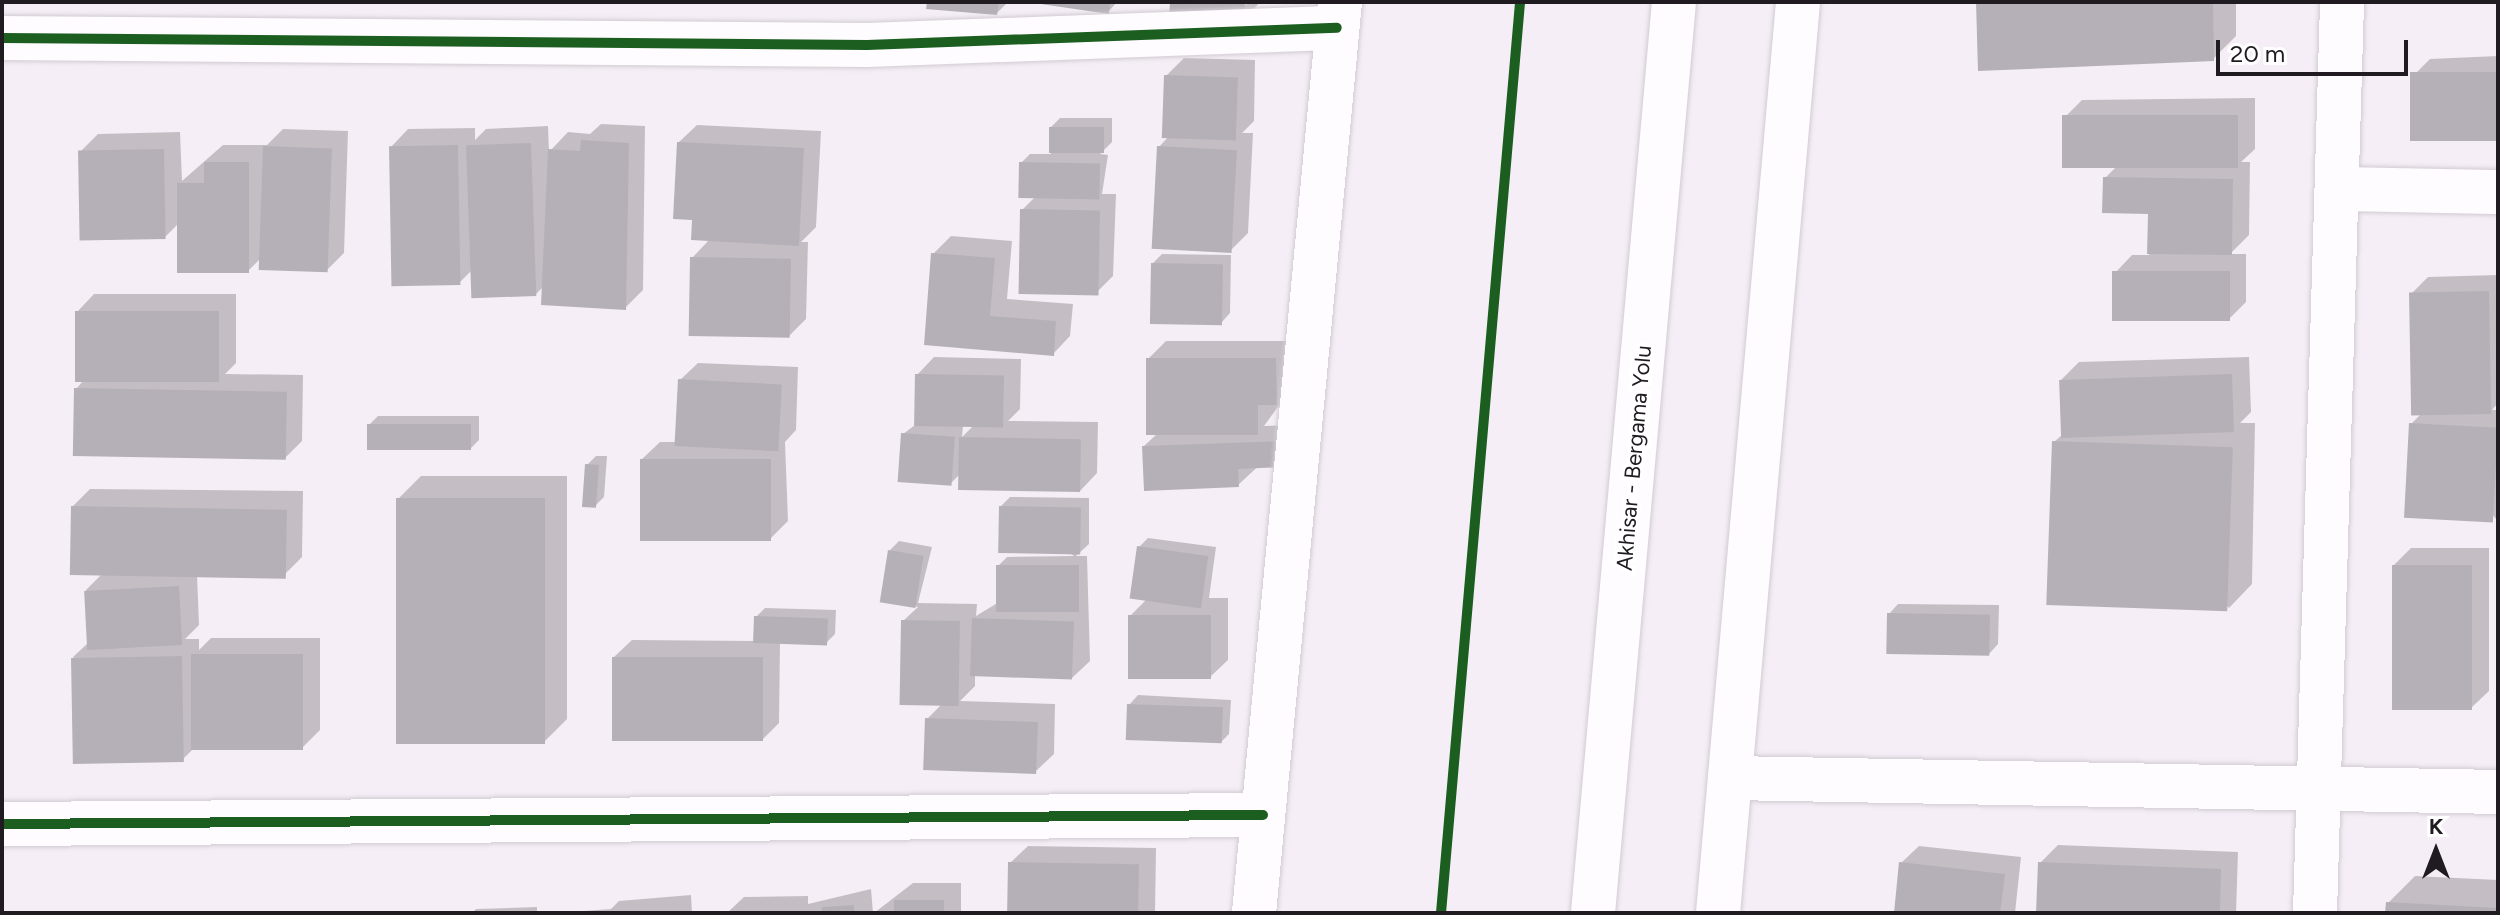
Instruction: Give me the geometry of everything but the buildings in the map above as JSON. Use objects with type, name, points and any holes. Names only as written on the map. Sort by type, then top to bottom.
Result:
[{"type":"street","name":"Akhisar - Bergama Yolu","points":[[1593,913],[1674,2]]},
{"type":"street","points":[[1718,913],[1798,2]]},
{"type":"street","points":[[2315,913],[2323,789],[2342,2]]},
{"type":"street","points":[[2,38],[867,45],[1338,15],[1254,913]]},
{"type":"street","points":[[2338,189],[2498,192]]},
{"type":"street","points":[[1730,778],[2498,792]]},
{"type":"street","points":[[2,824],[1263,815]]},
{"type":"cycle path","points":[[1441,913],[1520,2]]},
{"type":"cycle path","points":[[2,38],[867,45],[1337,28]]},
{"type":"cycle path","points":[[2,824],[1263,815]]}]
